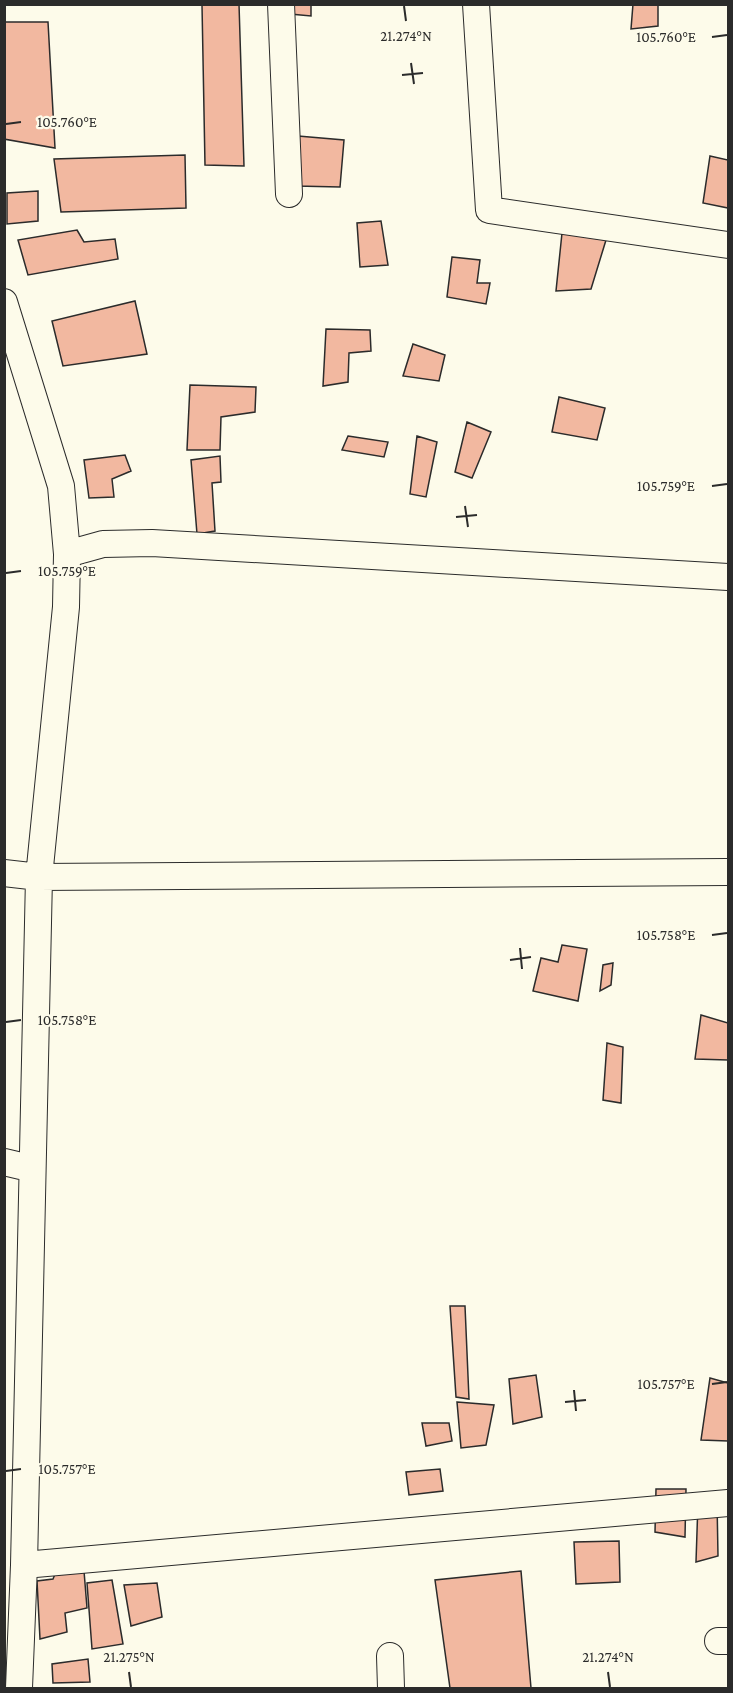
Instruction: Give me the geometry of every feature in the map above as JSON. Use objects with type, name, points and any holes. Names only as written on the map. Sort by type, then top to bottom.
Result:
[{"type":"street","points":[[280,4],[288,194]]},
{"type":"street","points":[[476,4],[489,210],[729,245]]},
{"type":"street","points":[[4,302],[60,486],[67,554],[66,607],[39,877],[16,1427],[24,1564],[12,1656],[19,1689]]},
{"type":"street","points":[[67,554],[103,544],[152,543],[729,577]]},
{"type":"street","points":[[4,873],[39,877],[729,872]]},
{"type":"street","points":[[24,1564],[729,1503]]},
{"type":"street","points":[[390,1656],[391,1689]]},
{"type":"building","points":[[239,4],[244,166],[205,165],[202,5]]},
{"type":"building","points":[[290,4],[311,4],[311,16],[290,14]]},
{"type":"building","points":[[633,4],[658,4],[658,26],[631,29]]},
{"type":"building","points":[[4,22],[48,22],[55,148],[4,139]]},
{"type":"building","points":[[298,136],[344,140],[340,187],[296,186]]},
{"type":"building","points":[[185,155],[186,208],[61,212],[54,159]]},
{"type":"building","points":[[710,156],[728,160],[728,208],[703,203]]},
{"type":"building","points":[[38,191],[38,221],[7,224],[7,193]]},
{"type":"building","points":[[381,221],[388,265],[360,267],[357,223]]},
{"type":"building","points":[[77,230],[84,242],[115,239],[118,259],[28,275],[18,240]]},
{"type":"building","points":[[562,233],[606,240],[591,289],[556,291]]},
{"type":"building","points":[[452,257],[480,260],[477,283],[490,283],[486,304],[447,297]]},
{"type":"building","points":[[135,301],[147,354],[63,366],[52,321]]},
{"type":"building","points":[[326,329],[370,330],[371,351],[349,353],[348,382],[323,386]]},
{"type":"building","points":[[413,344],[445,355],[439,381],[403,376]]},
{"type":"building","points":[[190,385],[256,387],[255,412],[221,417],[220,450],[187,450]]},
{"type":"building","points":[[559,397],[605,408],[597,440],[552,432]]},
{"type":"building","points":[[467,422],[491,432],[472,478],[455,472]]},
{"type":"building","points":[[348,436],[388,442],[384,457],[342,450]]},
{"type":"building","points":[[417,436],[437,442],[426,497],[410,494]]},
{"type":"building","points":[[125,455],[131,471],[112,479],[114,497],[89,498],[84,460]]},
{"type":"building","points":[[220,456],[221,482],[212,483],[215,531],[197,534],[191,460]]},
{"type":"building","points":[[562,945],[587,949],[578,1001],[533,991],[541,958],[558,962]]},
{"type":"building","points":[[613,963],[611,985],[600,991],[603,965]]},
{"type":"building","points":[[701,1015],[728,1023],[728,1060],[695,1059]]},
{"type":"building","points":[[607,1043],[623,1047],[621,1103],[603,1100]]},
{"type":"building","points":[[450,1306],[465,1306],[469,1399],[456,1397]]},
{"type":"building","points":[[536,1375],[542,1417],[513,1424],[509,1379]]},
{"type":"building","points":[[710,1378],[728,1383],[728,1441],[701,1440]]},
{"type":"building","points":[[457,1402],[494,1405],[486,1445],[461,1448]]},
{"type":"building","points":[[422,1423],[449,1423],[452,1441],[426,1446]]},
{"type":"building","points":[[440,1469],[443,1491],[409,1495],[406,1472]]},
{"type":"building","points":[[656,1489],[686,1489],[685,1537],[655,1532]]},
{"type":"building","points":[[717,1501],[718,1556],[696,1562],[698,1502]]},
{"type":"building","points":[[619,1541],[620,1582],[576,1584],[574,1542]]},
{"type":"building","points":[[57,1569],[84,1571],[87,1608],[65,1613],[67,1632],[40,1639],[37,1581],[53,1579]]},
{"type":"building","points":[[521,1571],[531,1688],[450,1688],[435,1580]]},
{"type":"building","points":[[112,1580],[123,1644],[92,1649],[87,1583]]},
{"type":"building","points":[[157,1583],[162,1617],[131,1626],[124,1585]]},
{"type":"building","points":[[88,1659],[90,1682],[53,1683],[52,1664]]}]
